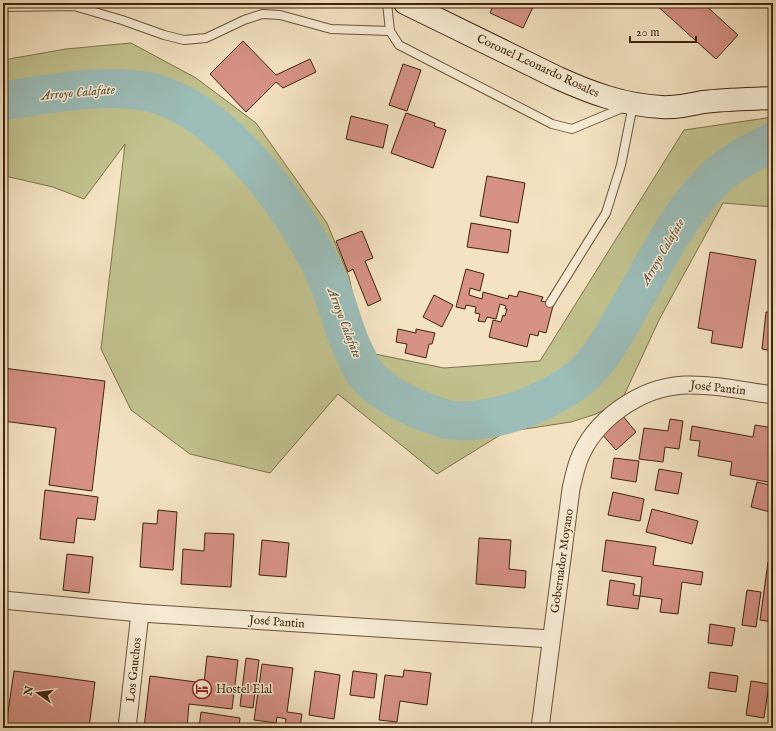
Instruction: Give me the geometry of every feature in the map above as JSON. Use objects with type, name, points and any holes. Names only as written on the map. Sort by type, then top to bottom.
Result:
[{"type":"main road","name":"Coronel Leonardo Rosales","points":[[405,3],[564,81],[609,98],[633,104],[662,108],[683,107],[704,102],[773,98]]},
{"type":"street","name":"José Pantin","points":[[619,409],[637,398],[658,390],[684,385],[712,386],[773,395]]},
{"type":"street","name":"Gobernador Moyano","points":[[540,728],[571,489],[578,462],[589,440],[602,423],[619,409]]},
{"type":"street","name":"José Pantin","points":[[3,600],[140,613],[551,639]]},
{"type":"street","name":"Los Gauchos","points":[[127,728],[140,613]]},
{"type":"lane","points":[[387,3],[390,31],[399,45],[552,124],[572,129],[633,104]]},
{"type":"lane","points":[[3,7],[74,6],[122,20],[164,36],[184,40],[206,38],[244,20],[262,14],[280,15],[330,29],[390,31]]},
{"type":"lane","points":[[550,303],[606,213],[621,165],[633,104]]},
{"type":"green space","points":[[131,43],[196,78],[256,123],[327,223],[349,277],[365,352],[444,368],[540,361],[684,130],[773,117],[773,207],[723,203],[660,318],[621,402],[593,415],[571,422],[505,432],[437,474],[338,394],[270,473],[190,454],[131,410],[101,349],[125,144],[84,199],[53,187],[5,176],[3,179],[3,60],[66,49]]},
{"type":"building","points":[[494,3],[535,3],[523,28],[490,13]]},
{"type":"building","points":[[654,3],[703,3],[738,35],[716,59]]},
{"type":"building","points":[[243,41],[276,75],[310,59],[316,72],[283,88],[276,82],[246,112],[210,74]]},
{"type":"building","points":[[403,64],[421,70],[407,111],[389,105]]},
{"type":"building","points":[[406,113],[435,123],[434,126],[446,130],[433,168],[391,153]]},
{"type":"building","points":[[351,116],[388,125],[383,148],[346,139]]},
{"type":"building","points":[[487,176],[525,183],[518,223],[480,216]]},
{"type":"building","points":[[471,223],[511,230],[508,253],[467,247]]},
{"type":"building","points":[[362,231],[373,258],[365,261],[381,300],[368,306],[353,269],[348,272],[336,241]]},
{"type":"building","points":[[710,252],[756,260],[742,348],[711,343],[713,331],[698,328]]},
{"type":"building","points":[[466,269],[484,274],[480,291],[470,288],[469,295],[482,299],[483,292],[508,299],[509,295],[517,297],[519,291],[543,297],[541,301],[553,306],[546,333],[539,331],[538,336],[530,334],[527,347],[489,337],[493,320],[501,322],[503,315],[505,316],[507,309],[505,309],[506,306],[500,304],[496,319],[487,317],[485,322],[478,321],[480,314],[475,313],[476,307],[466,305],[465,309],[456,307]]},
{"type":"building","points":[[434,295],[453,305],[442,327],[423,317]]},
{"type":"building","points":[[766,312],[773,312],[773,351],[762,349]]},
{"type":"building","points":[[398,329],[416,333],[416,329],[435,333],[432,344],[429,344],[426,358],[405,353],[407,344],[396,342]]},
{"type":"building","points":[[3,368],[105,381],[92,491],[49,485],[56,428],[3,421]]},
{"type":"building","points":[[622,415],[636,432],[616,450],[601,433]]},
{"type":"building","points":[[670,419],[683,421],[679,449],[665,447],[663,462],[639,459],[644,428],[668,431]]},
{"type":"building","points":[[755,425],[773,428],[773,483],[730,475],[732,462],[698,456],[700,441],[690,440],[692,426],[753,437]]},
{"type":"building","points":[[614,458],[639,461],[636,482],[611,478]]},
{"type":"building","points":[[659,469],[682,473],[678,494],[655,490]]},
{"type":"building","points":[[757,482],[773,486],[773,502],[770,512],[751,507]]},
{"type":"building","points":[[45,490],[98,497],[95,520],[77,518],[74,543],[40,539]]},
{"type":"building","points":[[613,492],[644,499],[640,521],[608,515]]},
{"type":"building","points":[[652,509],[698,521],[692,544],[646,532]]},
{"type":"building","points":[[158,510],[177,512],[173,570],[140,567],[143,523],[157,524]]},
{"type":"building","points":[[205,533],[234,534],[231,587],[181,584],[183,549],[204,551]]},
{"type":"building","points":[[479,538],[511,540],[509,569],[526,571],[525,588],[476,584]]},
{"type":"building","points":[[262,540],[289,543],[286,577],[259,575]]},
{"type":"building","points":[[606,540],[656,547],[653,565],[703,572],[701,585],[682,582],[678,614],[660,612],[662,599],[640,596],[642,577],[602,571]]},
{"type":"building","points":[[67,554],[93,557],[89,593],[63,590]]},
{"type":"building","points":[[768,562],[773,563],[773,622],[760,620]]},
{"type":"building","points":[[610,580],[635,584],[633,595],[640,596],[638,609],[607,605]]},
{"type":"building","points":[[747,590],[761,592],[756,627],[742,625]]},
{"type":"building","points":[[710,624],[735,628],[732,646],[708,643]]},
{"type":"building","points":[[207,656],[238,660],[232,709],[189,704],[187,728],[144,728],[150,676],[204,683]]},
{"type":"building","points":[[246,658],[259,660],[253,708],[240,706]]},
{"type":"building","points":[[262,664],[293,668],[287,712],[302,714],[300,728],[285,728],[286,719],[277,717],[276,723],[254,720]]},
{"type":"building","points":[[404,670],[431,673],[427,705],[400,701],[397,722],[379,720],[385,675],[403,677]]},
{"type":"building","points":[[14,671],[95,682],[89,728],[19,728],[6,726]]},
{"type":"building","points":[[315,671],[340,675],[334,719],[309,715]]},
{"type":"building","points":[[353,671],[377,674],[374,698],[350,695]]},
{"type":"building","points":[[710,672],[738,676],[736,692],[708,688]]},
{"type":"building","points":[[751,681],[769,684],[764,718],[746,715]]},
{"type":"building","points":[[201,712],[240,718],[239,728],[199,728]]},
{"type":"building","points":[[239,724],[262,727],[262,728],[239,728]]},
{"type":"waterway","name":"Arroyo Calafate","points":[[3,101],[80,90],[140,90],[157,94],[184,105],[210,123],[236,146],[260,172],[301,229],[317,257],[333,292],[349,340],[364,372],[379,387],[397,399],[427,413],[445,419],[459,421],[491,418],[523,409],[561,391],[578,380],[598,359],[666,242],[698,196],[711,182],[740,159],[773,142]]},
{"type":"place","name":"Hostel Elal","points":[[202,689]]}]
